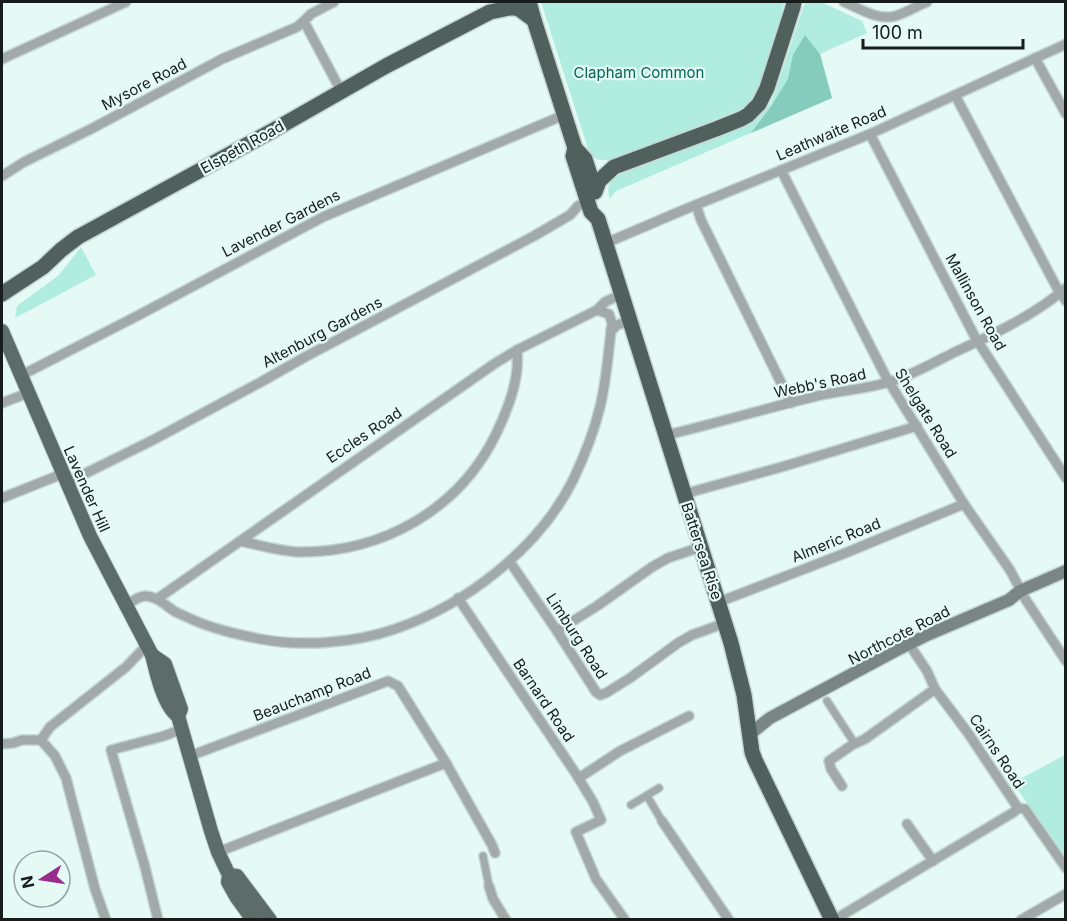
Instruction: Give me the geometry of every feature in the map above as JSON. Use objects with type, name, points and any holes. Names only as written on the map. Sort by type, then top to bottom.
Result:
[{"type":"highway","name":"Battersea Rise","points":[[529,2],[591,197],[591,212],[598,219],[631,320],[737,662],[753,752],[758,767],[833,920]]},
{"type":"highway","points":[[591,197],[599,181],[614,166],[748,115],[759,104],[767,88],[794,2]]},
{"type":"highway","name":"Elspeth Road","points":[[2,294],[43,267],[70,243],[86,233],[495,7],[519,9],[534,20]]},
{"type":"highway","points":[[579,163],[614,166]]},
{"type":"main road","name":"Lavender Hill","points":[[2,331],[64,479],[90,536],[150,650],[171,712],[180,723],[218,852],[229,875],[228,882],[249,914],[270,920]]},
{"type":"main road","name":"Northcote Road","points":[[750,734],[770,718],[909,644],[1009,600],[1020,591],[1065,571]]},
{"type":"street","points":[[2,59],[126,2]]},
{"type":"street","name":"Mysore Road","points":[[2,176],[24,162],[222,59],[297,27],[311,14],[334,2]]},
{"type":"street","points":[[844,2],[877,16],[887,17],[898,15],[927,2]]},
{"type":"street","points":[[303,22],[341,91]]},
{"type":"street","name":"Leathwaite Road","points":[[606,243],[870,134],[1065,44]]},
{"type":"street","points":[[1035,58],[1065,114]]},
{"type":"street","points":[[955,95],[1064,294]]},
{"type":"street","name":"Lavender Gardens","points":[[20,376],[323,217],[564,115]]},
{"type":"street","name":"Mallinson Road","points":[[870,134],[978,341],[1065,478]]},
{"type":"street","name":"Shelgate Road","points":[[782,170],[889,382],[964,504],[1010,570],[1020,591],[1065,661]]},
{"type":"street","name":"Altenburg Gardens","points":[[5,497],[64,479],[153,440],[534,236],[570,214],[591,197]]},
{"type":"street","points":[[696,205],[701,220],[791,403]]},
{"type":"street","name":"Eccles Road","points":[[157,599],[464,384],[517,350],[597,310],[605,302],[622,294]]},
{"type":"street","name":"Webb's Road","points":[[667,435],[840,391],[865,389],[889,382],[978,341],[1064,294]]},
{"type":"street","points":[[126,606],[143,596],[157,599],[175,612],[212,627],[262,639],[296,643],[343,640],[383,633],[412,622],[458,598],[510,562],[543,526],[566,493],[579,468],[600,406],[612,323],[609,314],[597,310]]},
{"type":"street","points":[[611,331],[617,325],[631,320]]},
{"type":"street","points":[[240,541],[271,549],[297,552],[327,551],[356,546],[393,533],[437,508],[475,469],[492,441],[512,393],[518,361],[517,350]]},
{"type":"street","points":[[2,403],[28,393]]},
{"type":"street","points":[[684,494],[917,426]]},
{"type":"street","name":"Almeric Road","points":[[719,602],[964,504]]},
{"type":"street","points":[[557,631],[652,567],[668,558],[701,547]]},
{"type":"street","name":"Limburg Road","points":[[510,562],[600,695],[630,678],[678,643],[692,635],[725,623]]},
{"type":"street","name":"Barnard Road","points":[[458,598],[593,802],[601,820],[576,832],[596,879],[625,920]]},
{"type":"street","name":"Cairns Road","points":[[909,644],[927,671],[935,690],[1018,808],[1025,809],[1065,868]]},
{"type":"street","points":[[41,740],[50,727],[150,650]]},
{"type":"street","name":"Beauchamp Road","points":[[190,756],[388,681],[398,686],[446,763],[495,853]]},
{"type":"street","points":[[842,786],[831,769],[829,761],[935,690]]},
{"type":"street","points":[[827,701],[855,744]]},
{"type":"street","points":[[579,778],[620,751],[689,716]]},
{"type":"street","points":[[158,920],[111,750],[164,736],[180,723]]},
{"type":"street","points":[[2,744],[22,740],[41,740],[55,756],[66,778],[95,888],[106,920]]},
{"type":"street","points":[[218,852],[446,763]]},
{"type":"street","points":[[631,805],[659,788]]},
{"type":"street","points":[[647,796],[729,920]]},
{"type":"street","points":[[833,920],[1018,808]]},
{"type":"street","points":[[908,824],[933,861]]},
{"type":"street","points":[[483,856],[493,898],[507,920]]},
{"type":"street","points":[[1021,920],[1065,894]]},
{"type":"green space","name":"Clapham Common","points":[[541,2],[784,2],[765,70],[754,95],[746,105],[732,113],[612,159],[602,160],[596,159],[589,152]]},
{"type":"green space","points":[[805,2],[821,2],[862,21],[867,33],[820,54],[832,98],[616,191],[610,199],[609,186],[616,176],[747,125],[763,113],[775,93]]},
{"type":"green space","points":[[805,35],[820,54],[832,98],[751,133],[788,79],[793,55]]},
{"type":"green space","points":[[81,247],[96,275],[15,318],[17,306],[59,275]]},
{"type":"green space","points":[[1065,755],[1065,860],[1014,784]]}]
